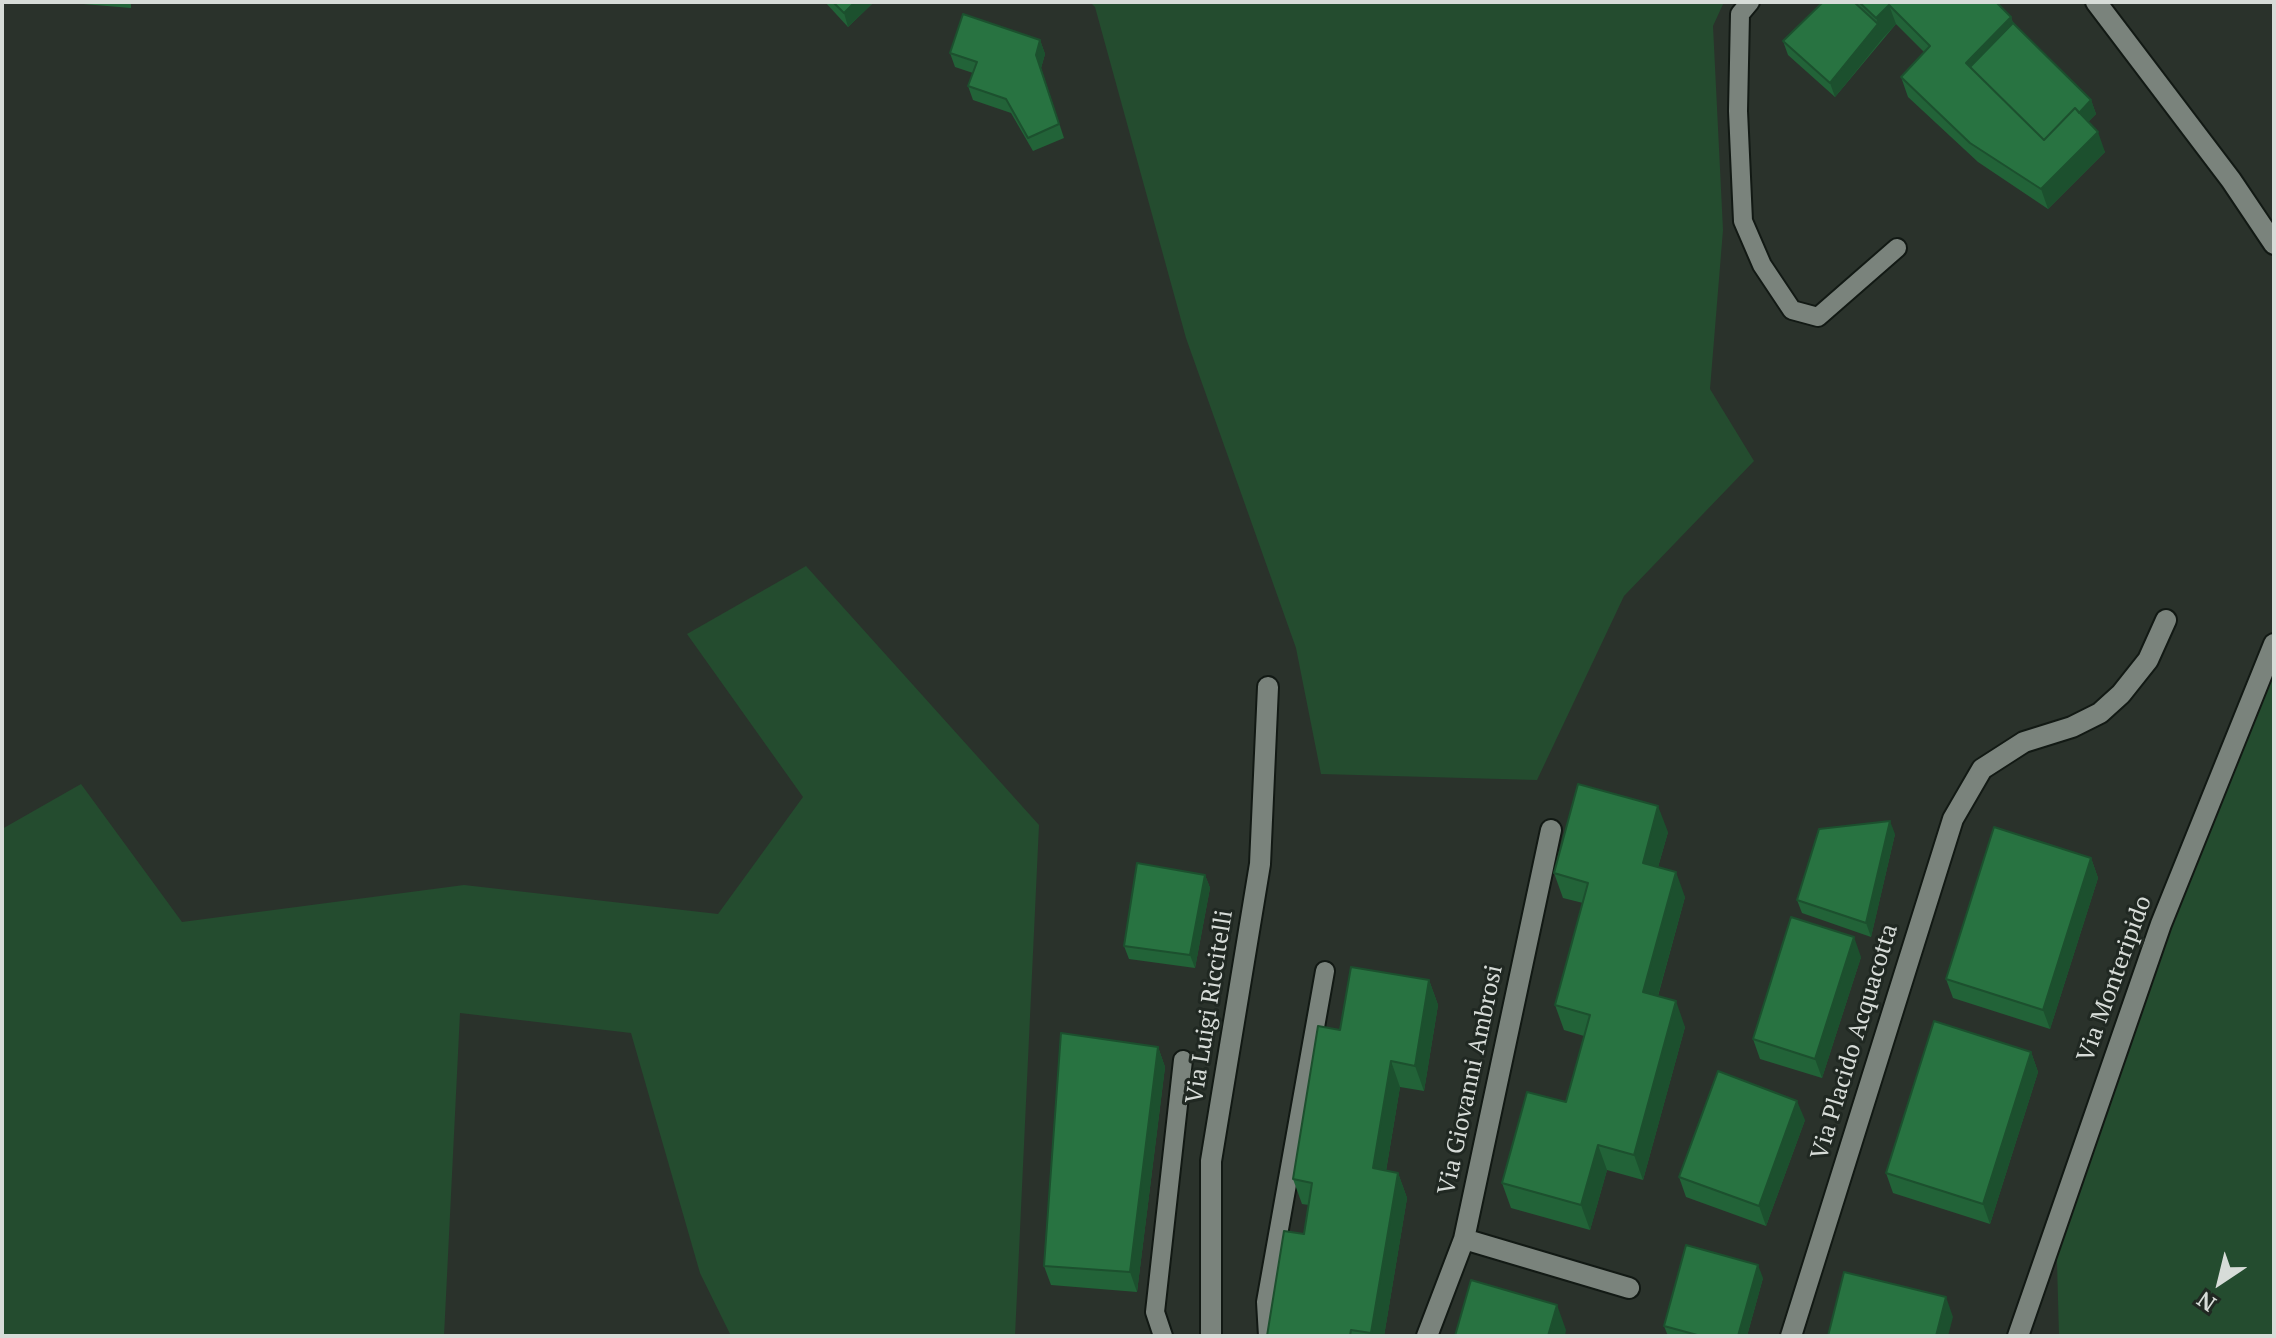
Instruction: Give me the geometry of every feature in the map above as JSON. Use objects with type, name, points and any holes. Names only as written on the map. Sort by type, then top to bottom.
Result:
[{"type":"street","points":[[2096,2],[2231,180],[2274,244]]},
{"type":"street","name":"Via Placido Acquacotta","points":[[1791,1336],[1953,819],[1982,769],[2024,742],[2072,727],[2100,713],[2121,694],[2148,660],[2166,620]]},
{"type":"street","name":"Via Monteripido","points":[[2018,1336],[2161,924],[2274,644]]},
{"type":"street","name":"Via Luigi Riccitelli","points":[[1211,1336],[1211,1161],[1260,864],[1268,687]]},
{"type":"street","name":"Via Giovanni Ambrosi","points":[[1427,1336],[1464,1239],[1551,830]]},
{"type":"street","points":[[1464,1239],[1629,1288]]},
{"type":"lane","points":[[1750,2],[1740,14],[1738,111],[1742,206],[1743,221],[1762,265],[1792,310],[1818,317],[1897,248]]},
{"type":"lane","points":[[1268,1336],[1266,1302],[1325,971]]},
{"type":"lane","points":[[1163,1336],[1155,1312],[1183,1060]]},
{"type":"green space","points":[[1090,2],[1724,2],[1713,26],[1723,230],[1710,389],[1754,461],[1624,596],[1537,780],[1321,774],[1296,648],[1186,338],[1095,7]]},
{"type":"green space","points":[[806,566],[1039,825],[1015,1336],[731,1336],[700,1273],[631,1033],[460,1013],[444,1336],[2,1336],[2,829],[81,784],[182,922],[464,885],[718,914],[803,797],[687,634]]},
{"type":"green space","points":[[2274,643],[2274,1336],[2059,1336],[2056,1225]]},
{"type":"building","points":[[833,2],[855,2],[844,13]]},
{"type":"building","points":[[1823,2],[1854,2],[1878,24],[1830,83],[1783,41]]},
{"type":"building","points":[[1859,2],[1996,2],[2011,17],[1966,63],[2044,140],[2075,108],[2098,132],[2041,189],[1970,143],[1901,77],[1930,46],[1889,5],[1876,18]]},
{"type":"building","points":[[963,14],[1040,40],[1036,55],[1059,124],[1028,138],[1006,99],[968,86],[977,62],[950,53]]},
{"type":"building","points":[[2013,23],[2091,100],[2079,113],[2075,108],[2044,140],[1970,67]]},
{"type":"building","points":[[1578,784],[1658,806],[1643,863],[1676,872],[1643,992],[1676,1001],[1634,1155],[1598,1145],[1581,1205],[1502,1183],[1527,1092],[1566,1102],[1590,1015],[1555,1005],[1588,883],[1554,873]]},
{"type":"building","points":[[1890,821],[1866,923],[1797,900],[1819,829]]},
{"type":"building","points":[[1994,827],[2091,858],[2043,1010],[1946,979]]},
{"type":"building","points":[[1137,863],[1205,875],[1190,955],[1124,946]]},
{"type":"building","points":[[1791,917],[1854,937],[1815,1059],[1753,1039]]},
{"type":"building","points":[[1351,967],[1429,980],[1415,1066],[1391,1061],[1373,1168],[1398,1173],[1371,1333],[1351,1330],[1350,1336],[1267,1336],[1284,1231],[1304,1234],[1312,1183],[1293,1179],[1318,1026],[1340,1030]]},
{"type":"building","points":[[1934,1021],[2031,1052],[1983,1204],[1886,1173]]},
{"type":"building","points":[[1061,1033],[1158,1047],[1130,1272],[1044,1266]]},
{"type":"building","points":[[1718,1071],[1797,1101],[1759,1206],[1679,1177]]},
{"type":"building","points":[[1686,1245],[1758,1265],[1738,1336],[1701,1336],[1664,1326]]},
{"type":"building","points":[[1844,1272],[1946,1297],[1936,1336],[1828,1336]]},
{"type":"building","points":[[1471,1280],[1557,1305],[1548,1336],[1455,1336]]}]
